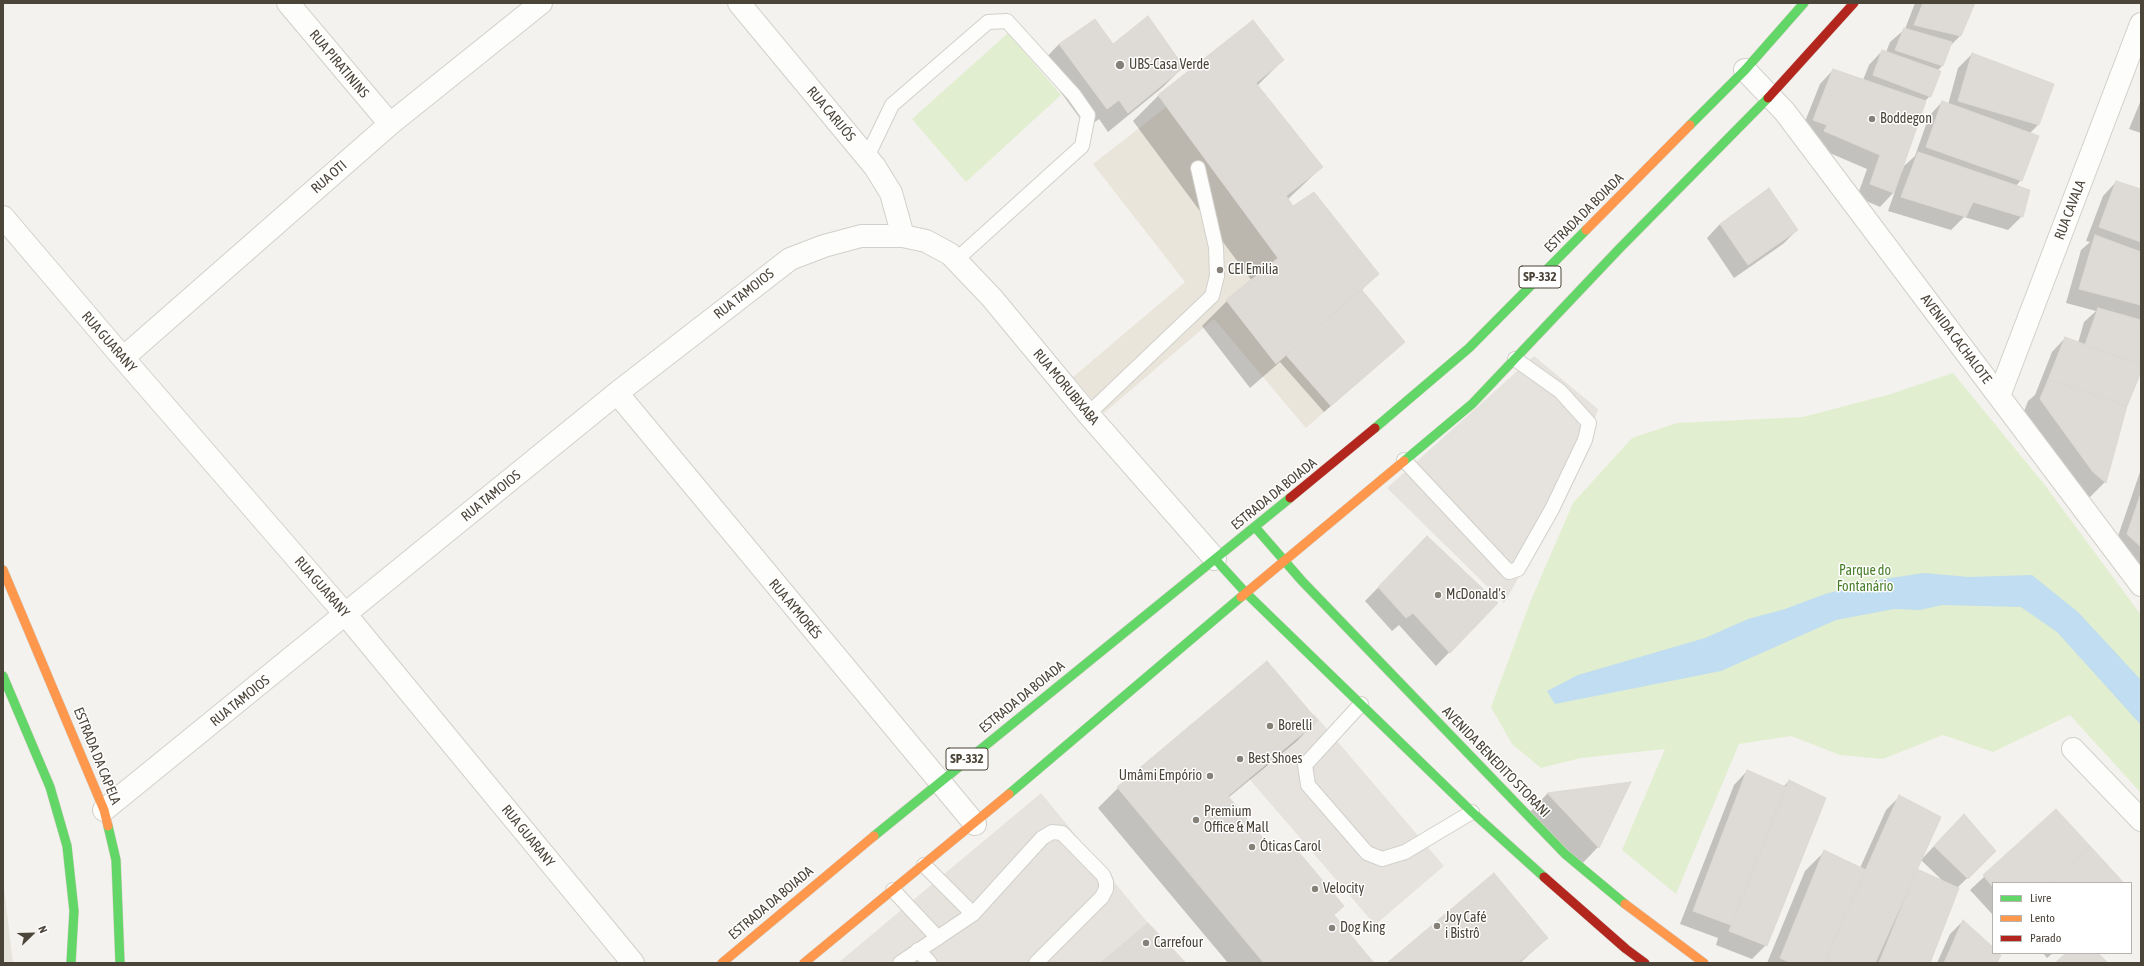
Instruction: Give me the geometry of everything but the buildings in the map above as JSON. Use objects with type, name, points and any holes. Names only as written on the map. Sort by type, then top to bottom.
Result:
[{"type":"main road","name":"ESTRADA DA BOIADA","points":[[722,963],[938,782],[1255,527],[1469,348],[1745,70],[1804,3]]},
{"type":"main road","name":"SP-332","points":[[804,963],[975,824],[1206,624],[1246,593],[1472,404],[1618,249],[1770,96],[1854,3]]},
{"type":"main road","name":"AVENIDA BENEDITO STORANI","points":[[1255,527],[1302,581],[1565,854],[1627,906],[1704,963]]},
{"type":"main road","points":[[1215,559],[1246,593],[1472,812],[1550,883],[1626,949],[1645,963]]},
{"type":"main road","name":"ESTRADA DA CAPELA","points":[[3,570],[104,810],[116,860],[120,963]]},
{"type":"main road","points":[[3,676],[50,787],[67,846],[74,911],[71,963]]},
{"type":"street","name":"RUA PIRATININS","points":[[288,3],[390,124]]},
{"type":"street","name":"RUA OTI","points":[[122,358],[390,124],[541,3]]},
{"type":"street","name":"RUA CARIJÓS","points":[[739,3],[867,157],[891,193],[903,236]]},
{"type":"street","name":"RUA CAVALA","points":[[1999,396],[2141,24]]},
{"type":"street","name":"AVENIDA CACHALOTE","points":[[1745,70],[1785,112],[2141,585]]},
{"type":"street","name":"RUA GUARANY","points":[[3,217],[122,358],[346,615],[632,963]]},
{"type":"street","name":"RUA TAMOIOS","points":[[104,810],[346,615],[617,393],[790,259],[824,246],[861,236],[903,236]]},
{"type":"street","name":"RUA MORUBIXABA","points":[[903,236],[926,241],[950,254],[956,260],[992,298],[1088,414],[1215,559]]},
{"type":"street","name":"RUA AYMORÉS","points":[[617,393],[938,782],[975,824]]},
{"type":"street","points":[[2073,749],[2141,820]]},
{"type":"lane","points":[[867,157],[892,105],[988,22],[1007,21],[1074,96],[1088,115],[1082,146],[956,260]]},
{"type":"lane","points":[[1088,414],[1212,296],[1217,276],[1216,247],[1198,168]]},
{"type":"lane","points":[[1404,460],[1509,572],[1518,570],[1552,509],[1582,447],[1589,423],[1560,391],[1515,359]]},
{"type":"lane","points":[[1361,704],[1305,765],[1308,785],[1367,853],[1382,859],[1405,852],[1472,812]]},
{"type":"lane","points":[[900,963],[973,914],[1042,838],[1052,832],[1062,833],[1103,875],[1106,882],[1106,889],[1102,896],[1036,963]]},
{"type":"lane","points":[[924,865],[973,914]]},
{"type":"lane","points":[[893,890],[938,938]]},
{"type":"lane","points":[[918,950],[930,963]]},
{"type":"shaded area","name":"CEI Emilia","points":[[1166,107],[1278,258],[1286,355],[1331,406],[1306,428],[1214,319],[1104,413],[1073,377],[1185,282],[1093,164]]},
{"type":"shaded area","points":[[1534,356],[1598,409],[1575,480],[1504,603],[1387,488]]},
{"type":"shaded area","points":[[1314,714],[1444,866],[1375,925],[1245,774]]},
{"type":"shaded area","points":[[1041,793],[1148,923],[1100,963],[838,963]]},
{"type":"shaded area","points":[[3,879],[13,963],[3,963]]},
{"type":"green space","points":[[1008,33],[1061,95],[966,182],[912,119]]},
{"type":"green space","name":"Parque do Fontanário","points":[[1953,373],[2044,484],[2141,615],[2141,793],[2070,715],[1993,752],[1943,735],[1883,759],[1840,755],[1791,736],[1739,744],[1676,894],[1622,850],[1665,749],[1581,758],[1541,768],[1512,744],[1491,707],[1531,600],[1573,503],[1632,438],[1677,423],[1803,417],[1891,394]]},
{"type":"water","points":[[1924,573],[1969,577],[2032,575],[2078,612],[2141,680],[2141,725],[2057,632],[2021,607],[1942,605],[1920,610],[1894,609],[1836,620],[1721,671],[1555,704],[1547,691],[1578,675],[1705,638],[1748,619],[1785,609],[1825,594],[1883,579]]},
{"type":"traffic: fast","points":[[1690,125],[1745,70],[1804,3]]},
{"type":"traffic: fast","points":[[1404,461],[1472,404],[1619,249],[1768,98]]},
{"type":"traffic: fast","points":[[1375,428],[1469,348],[1586,230]]},
{"type":"traffic: fast","points":[[874,836],[1290,498]]},
{"type":"traffic: fast","points":[[1255,527],[1302,581],[1565,854],[1625,904]]},
{"type":"traffic: fast","points":[[1215,559],[1246,593],[1472,812],[1544,877]]},
{"type":"traffic: fast","points":[[1009,794],[1241,597]]},
{"type":"traffic: fast","points":[[3,676],[50,787],[67,846],[74,911],[71,963]]},
{"type":"traffic: fast","points":[[108,826],[116,860],[120,963]]},
{"type":"traffic: slow","points":[[1586,230],[1690,125]]},
{"type":"traffic: slow","points":[[1241,597],[1404,461]]},
{"type":"traffic: slow","points":[[3,570],[104,810],[108,826]]},
{"type":"traffic: slow","points":[[804,963],[1009,794]]},
{"type":"traffic: slow","points":[[722,963],[874,836]]},
{"type":"traffic: slow","points":[[1625,904],[1704,963]]},
{"type":"traffic: jam","points":[[1768,98],[1854,3]]},
{"type":"traffic: jam","points":[[1290,498],[1375,428]]},
{"type":"traffic: jam","points":[[1544,877],[1626,949],[1645,963]]},
{"type":"place","name":"UBS-Casa Verde","points":[[1120,65]]},
{"type":"place","name":"Boddegon","points":[[1872,119]]},
{"type":"place","name":"CEI Emilia","points":[[1220,270]]},
{"type":"place","name":"McDonald's","points":[[1438,595]]},
{"type":"place","name":"Borelli","points":[[1270,726]]},
{"type":"place","name":"Best Shoes","points":[[1240,759]]},
{"type":"place","name":"Umâmi Empório","points":[[1210,776]]},
{"type":"place","name":"Premium Office & Mall","points":[[1196,820]]},
{"type":"place","name":"Óticas Carol","points":[[1252,847]]},
{"type":"place","name":"Velocity","points":[[1315,889]]},
{"type":"place","name":"Joy Café i Bistrô","points":[[1437,926]]},
{"type":"place","name":"Dog King","points":[[1332,928]]},
{"type":"place","name":"Carrefour","points":[[1146,943]]}]
